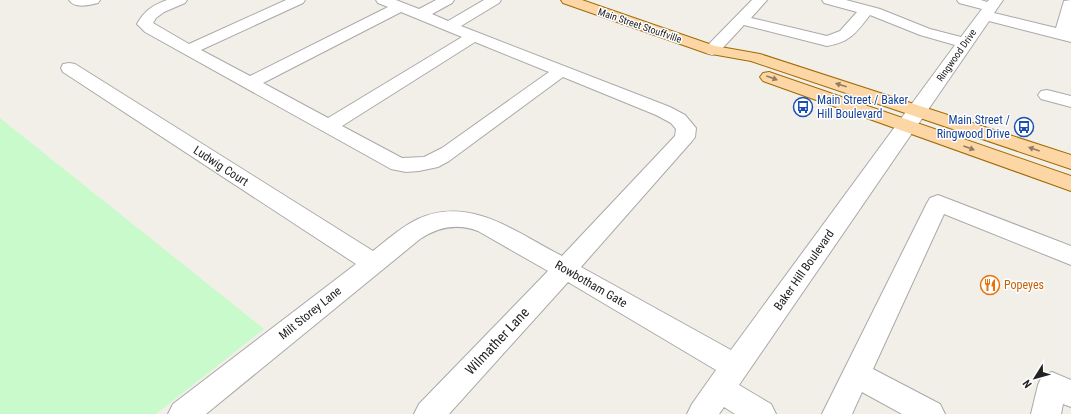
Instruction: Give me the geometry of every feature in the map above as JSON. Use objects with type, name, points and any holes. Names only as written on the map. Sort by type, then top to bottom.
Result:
[{"type":"main road","name":"Main Street Stouffville","points":[[568,0],[712,50],[742,67],[912,118],[1071,162]]},
{"type":"main road","name":"Main Street Stouffville","points":[[912,118],[1071,184]]},
{"type":"street","points":[[76,0],[81,2],[93,0]]},
{"type":"street","points":[[180,0],[158,8],[148,16],[145,24],[150,30],[398,164],[412,166],[432,163],[449,153],[561,70]]},
{"type":"street","points":[[188,50],[298,0]]},
{"type":"street","points":[[383,0],[561,70]]},
{"type":"street","points":[[420,15],[447,0]]},
{"type":"street","points":[[450,26],[494,0]]},
{"type":"street","points":[[712,50],[760,0]]},
{"type":"street","points":[[829,0],[866,10],[925,32],[965,43]]},
{"type":"street","points":[[964,0],[990,7],[1067,36],[1071,1]]},
{"type":"street","points":[[250,83],[400,7]]},
{"type":"street","name":"Ringwood Drive","points":[[912,118],[990,7]]},
{"type":"street","points":[[741,20],[828,42],[839,40],[848,33],[866,10]]},
{"type":"street","points":[[328,126],[474,36]]},
{"type":"street","name":"Ludwig Court","points":[[69,68],[373,263]]},
{"type":"street","name":"Wilmather Lane","points":[[429,414],[686,137],[686,128],[678,119],[663,111],[561,70]]},
{"type":"street","points":[[1047,95],[1071,102]]},
{"type":"street","name":"Baker Hill Boulevard","points":[[702,414],[912,118]]},
{"type":"street","points":[[837,414],[938,203],[1071,256]]},
{"type":"street","name":"Milt Storey Lane","points":[[183,414],[420,227],[442,219]]},
{"type":"street","name":"Rowbotham Gate","points":[[442,219],[462,219],[483,225],[565,269],[727,378],[761,414]]},
{"type":"street","points":[[856,374],[930,414]]},
{"type":"street","points":[[1046,414],[1052,385],[1071,394]]},
{"type":"green space","points":[[0,118],[264,329],[156,414],[0,414]]},
{"type":"place","name":"Main Street / Baker Hill Boulevard","points":[[803,107]]},
{"type":"place","name":"Main Street / Ringwood Drive","points":[[1024,127]]},
{"type":"place","name":"Popeyes","points":[[990,285]]}]
